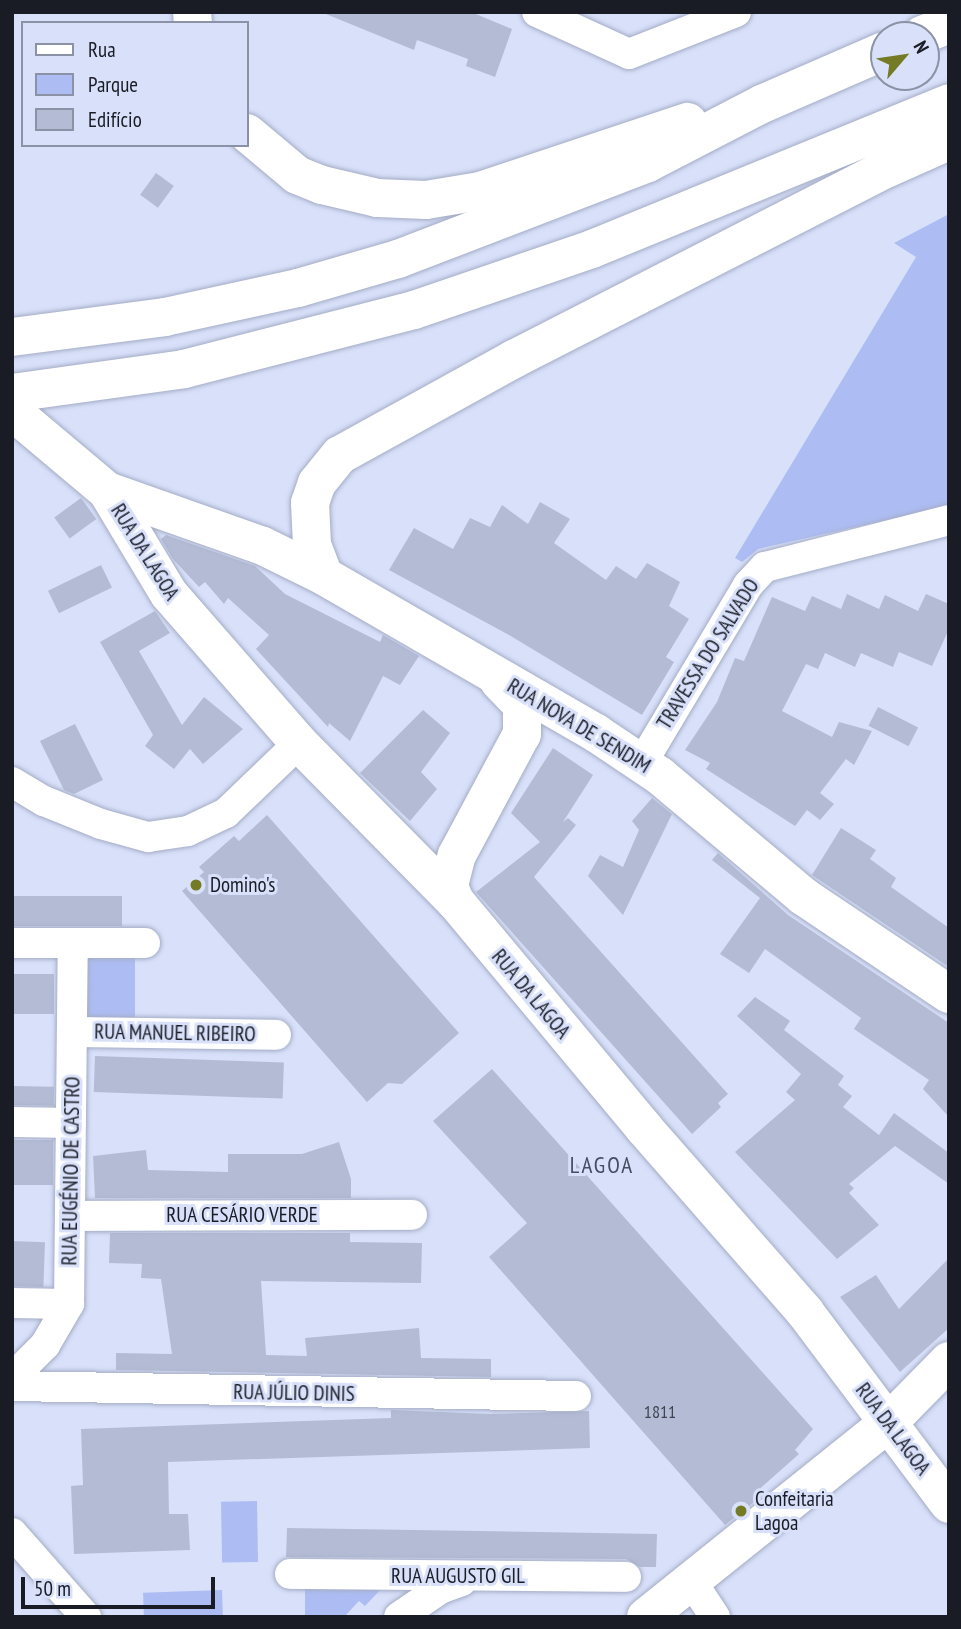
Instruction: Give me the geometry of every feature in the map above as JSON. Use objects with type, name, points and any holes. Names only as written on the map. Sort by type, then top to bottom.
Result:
[{"type":"main road","points":[[12,337],[178,315],[398,259],[648,163],[762,104],[870,57]]},
{"type":"main road","points":[[12,393],[184,369],[414,310],[592,248],[949,103]]},
{"type":"main road","points":[[248,134],[297,175],[322,185],[377,198],[426,200],[480,191],[679,125],[762,104]]},
{"type":"main road","points":[[324,576],[312,545],[310,503],[317,483],[340,455],[514,359],[877,173],[949,141]]},
{"type":"main road","points":[[12,411],[103,487]]},
{"type":"main road","name":"RUA NOVA DE SENDIM","points":[[103,487],[175,516],[263,546],[324,576],[596,733],[642,762],[792,888],[949,994]]},
{"type":"main road","name":"RUA DA LAGOA","points":[[103,487],[169,594],[299,743],[455,901],[635,1118],[805,1312],[949,1504]]},
{"type":"main road","points":[[137,546],[155,521],[175,516]]},
{"type":"main road","points":[[474,663],[503,684],[522,705],[524,724],[518,747]]},
{"type":"main road","points":[[455,901],[449,886],[450,871],[469,831],[518,747],[542,723],[555,719],[596,733]]},
{"type":"main road","points":[[408,851],[418,857],[437,854],[469,831]]},
{"type":"main road","points":[[646,1617],[888,1423],[949,1361]]},
{"type":"main road","points":[[888,1423],[949,1384]]},
{"type":"street","points":[[537,12],[629,54],[736,12]]},
{"type":"street","name":"TRAVESSA DO SALVADO","points":[[642,762],[736,604],[765,567],[949,520]]},
{"type":"street","points":[[12,782],[44,801],[100,824],[148,836],[168,834],[188,831],[226,813],[299,743]]},
{"type":"street","points":[[12,943],[145,943]]},
{"type":"street","name":"RUA EUGÉNIO DE CASTRO","points":[[12,1378],[45,1345],[69,1304],[73,943]]},
{"type":"street","name":"RUA MANUEL RIBEIRO","points":[[73,1032],[276,1035]]},
{"type":"street","points":[[12,1122],[71,1123]]},
{"type":"street","name":"RUA CESÁRIO VERDE","points":[[72,1216],[412,1215]]},
{"type":"street","points":[[12,1303],[69,1304]]},
{"type":"street","name":"RUA JÚLIO DINIS","points":[[12,1386],[576,1396]]},
{"type":"street","points":[[12,1533],[86,1617]]},
{"type":"street","name":"RUA AUGUSTO GIL","points":[[290,1574],[626,1577]]},
{"type":"street","points":[[400,1617],[440,1589],[476,1577]]},
{"type":"street","points":[[692,1582],[715,1617]]},
{"type":"green space","points":[[949,214],[949,506],[758,549],[742,562],[735,558],[916,257],[894,243]]},
{"type":"green space","points":[[83,954],[135,954],[135,1021],[83,1021]]},
{"type":"green space","points":[[257,1501],[258,1562],[222,1563],[221,1502]]},
{"type":"green space","points":[[383,1587],[365,1606],[359,1601],[344,1617],[305,1617],[305,1588]]},
{"type":"green space","points":[[222,1590],[223,1617],[144,1617],[143,1593]]},
{"type":"building","points":[[321,12],[471,12],[512,29],[495,77],[466,66],[468,59],[417,40],[414,50]]},
{"type":"building","points":[[156,173],[174,186],[158,208],[140,195]]},
{"type":"building","points":[[81,498],[96,519],[70,538],[54,517]]},
{"type":"building","points":[[540,502],[570,519],[554,543],[606,580],[616,566],[636,579],[647,563],[680,582],[669,606],[689,619],[666,657],[674,662],[642,715],[509,635],[389,570],[414,528],[453,549],[470,518],[490,527],[502,505],[528,524]]},
{"type":"building","points":[[166,535],[255,566],[285,594],[380,642],[383,635],[419,656],[400,685],[383,676],[350,741],[329,723],[328,727],[256,649],[269,635],[228,598],[224,604],[205,582],[199,587],[173,559],[161,539]]},
{"type":"building","points":[[101,565],[112,587],[59,613],[48,591]]},
{"type":"building","points":[[847,594],[879,609],[885,595],[918,611],[926,594],[949,604],[949,629],[932,666],[899,652],[893,667],[861,653],[855,667],[825,653],[818,669],[806,664],[782,711],[832,737],[839,722],[872,731],[854,765],[846,759],[820,793],[834,804],[820,820],[807,810],[795,826],[706,769],[710,763],[685,750],[717,702],[735,658],[744,661],[772,597],[805,611],[812,596],[841,609]]},
{"type":"building","points":[[155,611],[170,633],[139,651],[182,725],[204,697],[243,729],[203,764],[190,749],[174,769],[145,746],[153,735],[100,642]]},
{"type":"building","points":[[878,707],[918,727],[909,746],[868,726]]},
{"type":"building","points":[[423,710],[450,733],[421,772],[437,789],[410,821],[360,773]]},
{"type":"building","points":[[75,724],[103,780],[74,794],[64,790],[40,741]]},
{"type":"building","points":[[553,748],[593,775],[563,822],[568,818],[576,825],[534,877],[728,1094],[718,1103],[721,1107],[692,1134],[476,892],[540,842],[511,813]]},
{"type":"building","points":[[652,798],[672,814],[623,915],[588,876],[600,855],[623,867],[639,830],[632,821]]},
{"type":"building","points":[[267,815],[459,1033],[402,1084],[388,1083],[367,1102],[182,891],[204,872],[199,867],[234,836],[239,841]]},
{"type":"building","points":[[841,828],[876,850],[870,859],[896,878],[891,887],[949,928],[949,967],[812,875]]},
{"type":"building","points":[[718,853],[788,915],[949,1023],[949,1117],[923,1089],[929,1080],[854,1029],[861,1018],[765,949],[749,973],[720,954],[760,898],[712,860]]},
{"type":"building","points":[[12,896],[122,896],[122,926],[12,926]]},
{"type":"building","points":[[12,974],[54,974],[54,1014],[12,1014]]},
{"type":"building","points":[[755,997],[790,1021],[784,1030],[844,1076],[838,1085],[852,1096],[843,1107],[879,1135],[894,1113],[949,1153],[949,1184],[895,1146],[849,1184],[854,1188],[849,1193],[879,1225],[837,1259],[735,1152],[795,1100],[786,1092],[801,1074],[737,1016]]},
{"type":"building","points":[[95,1056],[284,1063],[283,1099],[94,1092]]},
{"type":"building","points":[[492,1069],[813,1429],[795,1450],[799,1454],[755,1493],[759,1498],[725,1525],[489,1257],[527,1223],[433,1121]]},
{"type":"building","points":[[12,1086],[54,1087],[54,1106],[12,1105]]},
{"type":"building","points":[[12,1140],[53,1140],[53,1185],[12,1185]]},
{"type":"building","points":[[339,1142],[351,1179],[351,1198],[95,1198],[93,1156],[146,1150],[148,1170],[228,1172],[228,1154],[302,1154]]},
{"type":"building","points":[[110,1233],[350,1233],[350,1242],[422,1243],[421,1283],[261,1281],[266,1355],[307,1356],[305,1338],[419,1328],[421,1358],[491,1359],[491,1377],[116,1370],[116,1353],[172,1354],[161,1279],[141,1278],[142,1264],[109,1263]]},
{"type":"building","points":[[12,1241],[45,1242],[43,1287],[12,1286]]},
{"type":"building","points":[[949,1258],[949,1328],[900,1372],[840,1297],[876,1275],[899,1309]]},
{"type":"building","points":[[391,1410],[490,1414],[589,1411],[590,1448],[168,1462],[169,1514],[188,1514],[190,1550],[74,1554],[71,1486],[83,1485],[81,1429],[391,1418]]},
{"type":"building","points":[[287,1528],[657,1534],[656,1567],[640,1567],[626,1559],[286,1557]]},
{"type":"place","name":"Domino's","points":[[196,885]]},
{"type":"place","name":"Confeitaria Lagoa","points":[[741,1511]]},
{"type":"district","name":"LAGOA","points":[[602,1165]]}]
